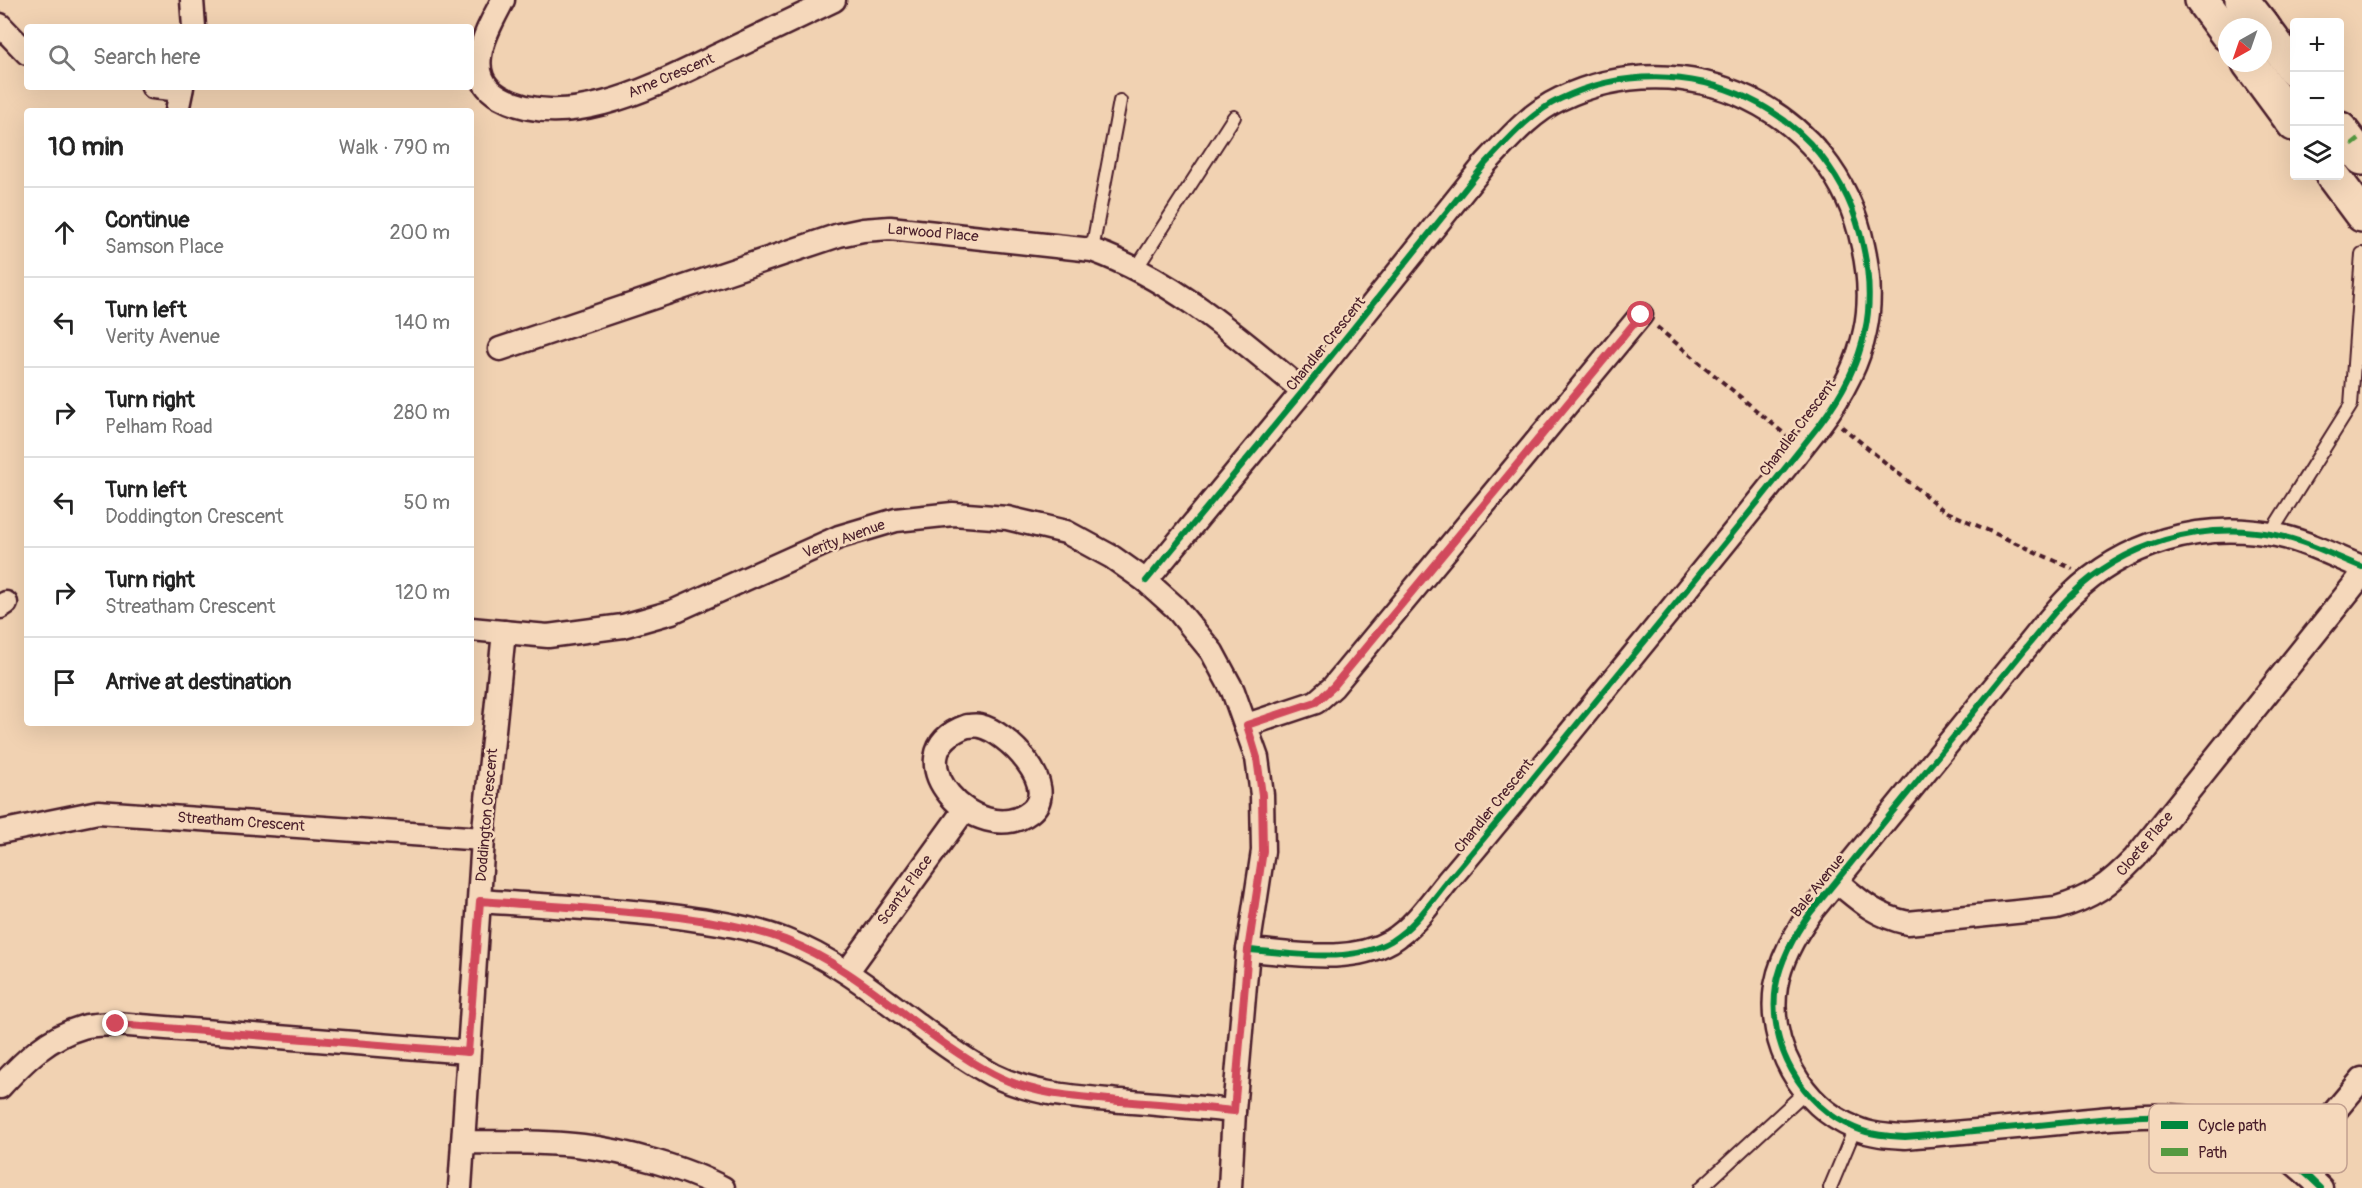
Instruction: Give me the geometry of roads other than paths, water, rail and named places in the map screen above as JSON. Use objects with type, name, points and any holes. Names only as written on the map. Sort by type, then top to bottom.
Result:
[{"type":"street","points":[[192,0],[194,24]]},
{"type":"street","name":"Arne Crescent","points":[[502,0],[482,40],[479,60],[483,78],[495,93],[514,104],[536,109],[591,106],[650,88],[834,0]]},
{"type":"street","points":[[2202,0],[2218,22]]},
{"type":"street","points":[[2242,0],[2256,18]]},
{"type":"street","points":[[0,25],[24,50]]},
{"type":"street","points":[[2272,39],[2290,62]]},
{"type":"street","points":[[2256,72],[2290,117]]},
{"type":"street","name":"Chandler Crescent","points":[[1146,580],[1303,391],[1485,164],[1515,132],[1537,113],[1558,100],[1610,81],[1635,77],[1674,77],[1705,82],[1739,93],[1780,117],[1811,143],[1827,162],[1850,202],[1860,228],[1867,265],[1868,300],[1865,331],[1853,371],[1840,398],[1801,448],[1425,910],[1407,928],[1392,940],[1370,951],[1346,955],[1248,950]]},
{"type":"street","points":[[162,90],[180,96]]},
{"type":"street","points":[[2344,134],[2362,159]]},
{"type":"street","points":[[2336,180],[2362,215]]},
{"type":"street","name":"Larwood Place","points":[[500,349],[839,235],[890,228],[1092,250],[1136,269],[1180,295],[1228,329],[1303,391]]},
{"type":"street","points":[[1247,725],[1316,702],[1333,687],[1641,315]]},
{"type":"street","name":"Verity Avenue","points":[[474,629],[548,636],[622,626],[672,612],[839,537],[896,520],[953,514],[1007,518],[1066,532],[1112,556],[1146,580],[1175,606],[1212,652],[1233,691],[1257,758],[1262,795],[1263,840],[1248,950],[1234,1111],[1230,1188]]},
{"type":"street","name":"Bale Avenue","points":[[2149,1116],[1905,1137],[1883,1136],[1855,1128],[1836,1118],[1806,1091],[1791,1069],[1781,1046],[1776,1024],[1776,985],[1781,965],[1799,929],[1836,881],[2034,638],[2068,597],[2113,562],[2162,540],[2192,533],[2227,530],[2270,534],[2304,543],[2362,567]]},
{"type":"street","name":"Cloete Place","points":[[1836,881],[1871,910],[1889,919],[1908,923],[2056,908],[2093,894],[2114,881],[2135,858],[2362,576]]},
{"type":"street","name":"Doddington Crescent","points":[[460,1188],[483,839],[504,632]]},
{"type":"street","points":[[967,726],[981,726],[994,733],[1027,761],[1035,772],[1039,784],[1039,799],[1034,809],[1014,822],[999,822],[982,818],[965,809],[945,789],[939,777],[936,767],[937,748],[946,736],[955,730],[967,726]]},
{"type":"street","name":"Scantz Place","points":[[847,972],[965,809]]},
{"type":"street","name":"Streatham Crescent","points":[[0,832],[98,812],[483,839]]},
{"type":"street","points":[[480,901],[648,913],[754,929],[818,955],[847,972],[969,1059],[994,1075],[1015,1084],[1065,1096],[1234,1111]]},
{"type":"street","points":[[0,1087],[27,1057],[52,1040],[84,1026],[116,1024],[468,1052]]},
{"type":"street","points":[[2341,1104],[2362,1079]]},
{"type":"street","points":[[463,1142],[583,1146],[649,1160],[702,1177],[723,1188]]},
{"type":"street","name":"Bale Avenue","points":[[2305,1173],[2321,1188]]},
{"type":"lane","points":[[1092,250],[1120,101]]},
{"type":"lane","points":[[1136,269],[1234,117]]},
{"type":"lane","points":[[2270,534],[2351,405],[2362,254]]},
{"type":"lane","points":[[1701,1188],[1806,1091]]},
{"type":"lane","points":[[1830,1188],[1855,1128]]}]
